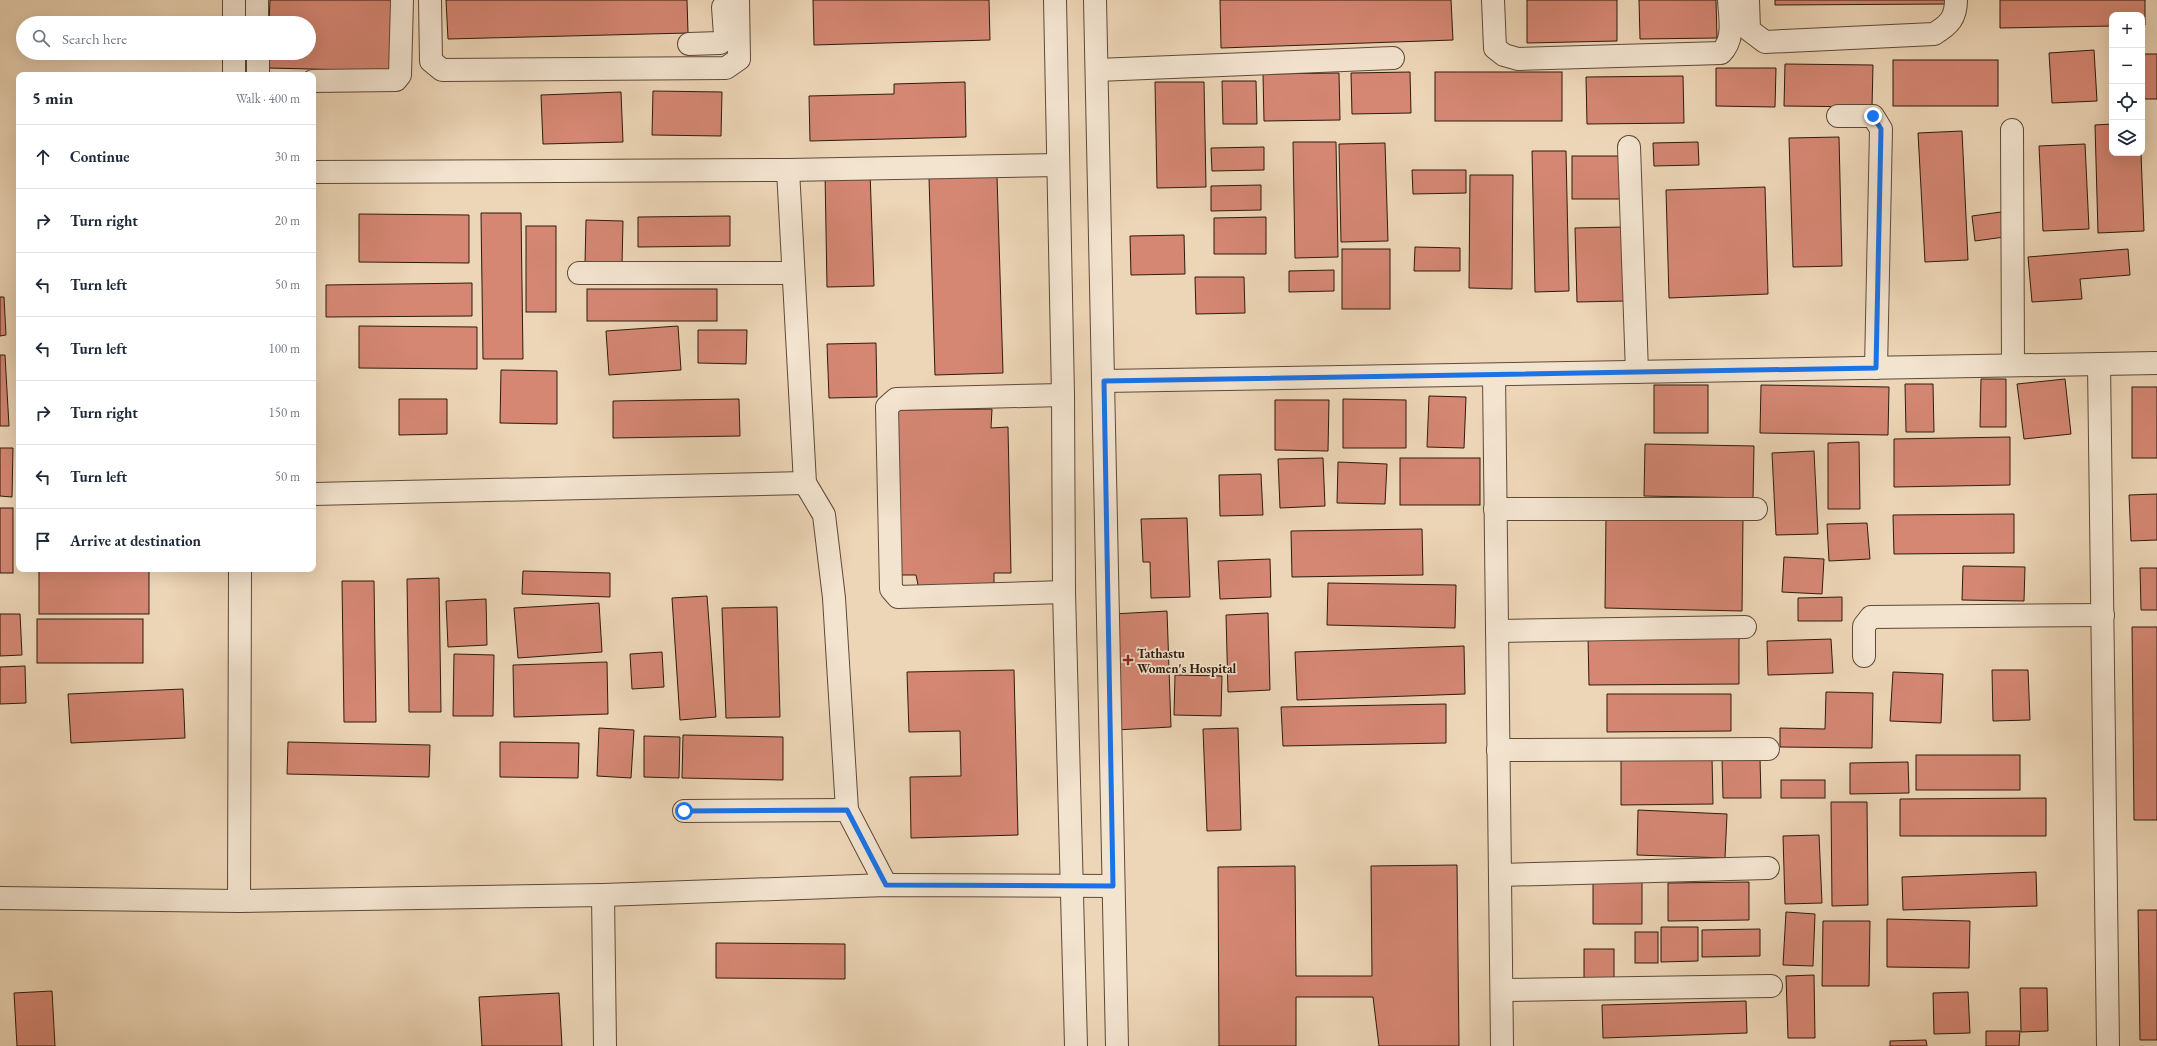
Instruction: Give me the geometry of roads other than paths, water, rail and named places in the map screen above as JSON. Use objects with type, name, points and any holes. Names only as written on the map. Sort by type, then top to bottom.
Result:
[{"type":"street","points":[[234,0],[234,16]]},
{"type":"street","points":[[257,0],[258,16]]},
{"type":"street","points":[[316,81],[396,80],[400,75],[402,0]]},
{"type":"street","points":[[430,0],[431,61],[442,70],[726,68],[739,59],[738,0]]},
{"type":"street","points":[[689,44],[720,43],[724,35],[723,0]]},
{"type":"street","points":[[1055,0],[1063,395],[1064,592],[1073,886],[1076,1046]]},
{"type":"street","points":[[1095,0],[1117,1046]]},
{"type":"street","points":[[1493,0],[1495,48],[1504,55],[1518,59],[1720,53],[1727,47],[1730,39],[1729,0]]},
{"type":"street","points":[[1748,0],[1750,30],[1765,42],[1934,34],[1950,24],[1956,11],[1956,0]]},
{"type":"street","points":[[1097,70],[1393,58]]},
{"type":"street","points":[[234,60],[234,72]]},
{"type":"street","points":[[258,60],[258,72]]},
{"type":"street","points":[[1838,116],[1873,116],[1881,129],[1876,368]]},
{"type":"street","points":[[2012,130],[2013,365]]},
{"type":"street","points":[[1630,147],[1637,372]]},
{"type":"street","points":[[316,172],[788,170],[1058,165]]},
{"type":"street","points":[[788,170],[804,483],[824,515],[834,598],[847,810],[886,885]]},
{"type":"street","points":[[579,273],[794,273]]},
{"type":"street","points":[[1104,381],[2157,363]]},
{"type":"street","points":[[2099,364],[2108,1046]]},
{"type":"street","points":[[1494,375],[1502,1046]]},
{"type":"street","points":[[1063,395],[896,399],[887,407],[891,589],[898,597],[1064,592]]},
{"type":"street","points":[[316,494],[804,483]]},
{"type":"street","points":[[1495,509],[1756,509]]},
{"type":"street","points":[[239,901],[240,572]]},
{"type":"street","points":[[1864,656],[1864,626],[1871,617],[2103,615]]},
{"type":"street","points":[[1497,631],[1745,627]]},
{"type":"street","points":[[1498,750],[1768,749]]},
{"type":"street","points":[[684,811],[847,810]]},
{"type":"street","points":[[1500,875],[1768,868]]},
{"type":"street","points":[[0,898],[239,901],[603,894],[886,885],[1113,886]]},
{"type":"street","points":[[603,894],[605,1046]]},
{"type":"street","points":[[1502,990],[1770,986]]},
{"type":"place","name":"Tathastu Women's Hospital","points":[[1128,660]]}]
